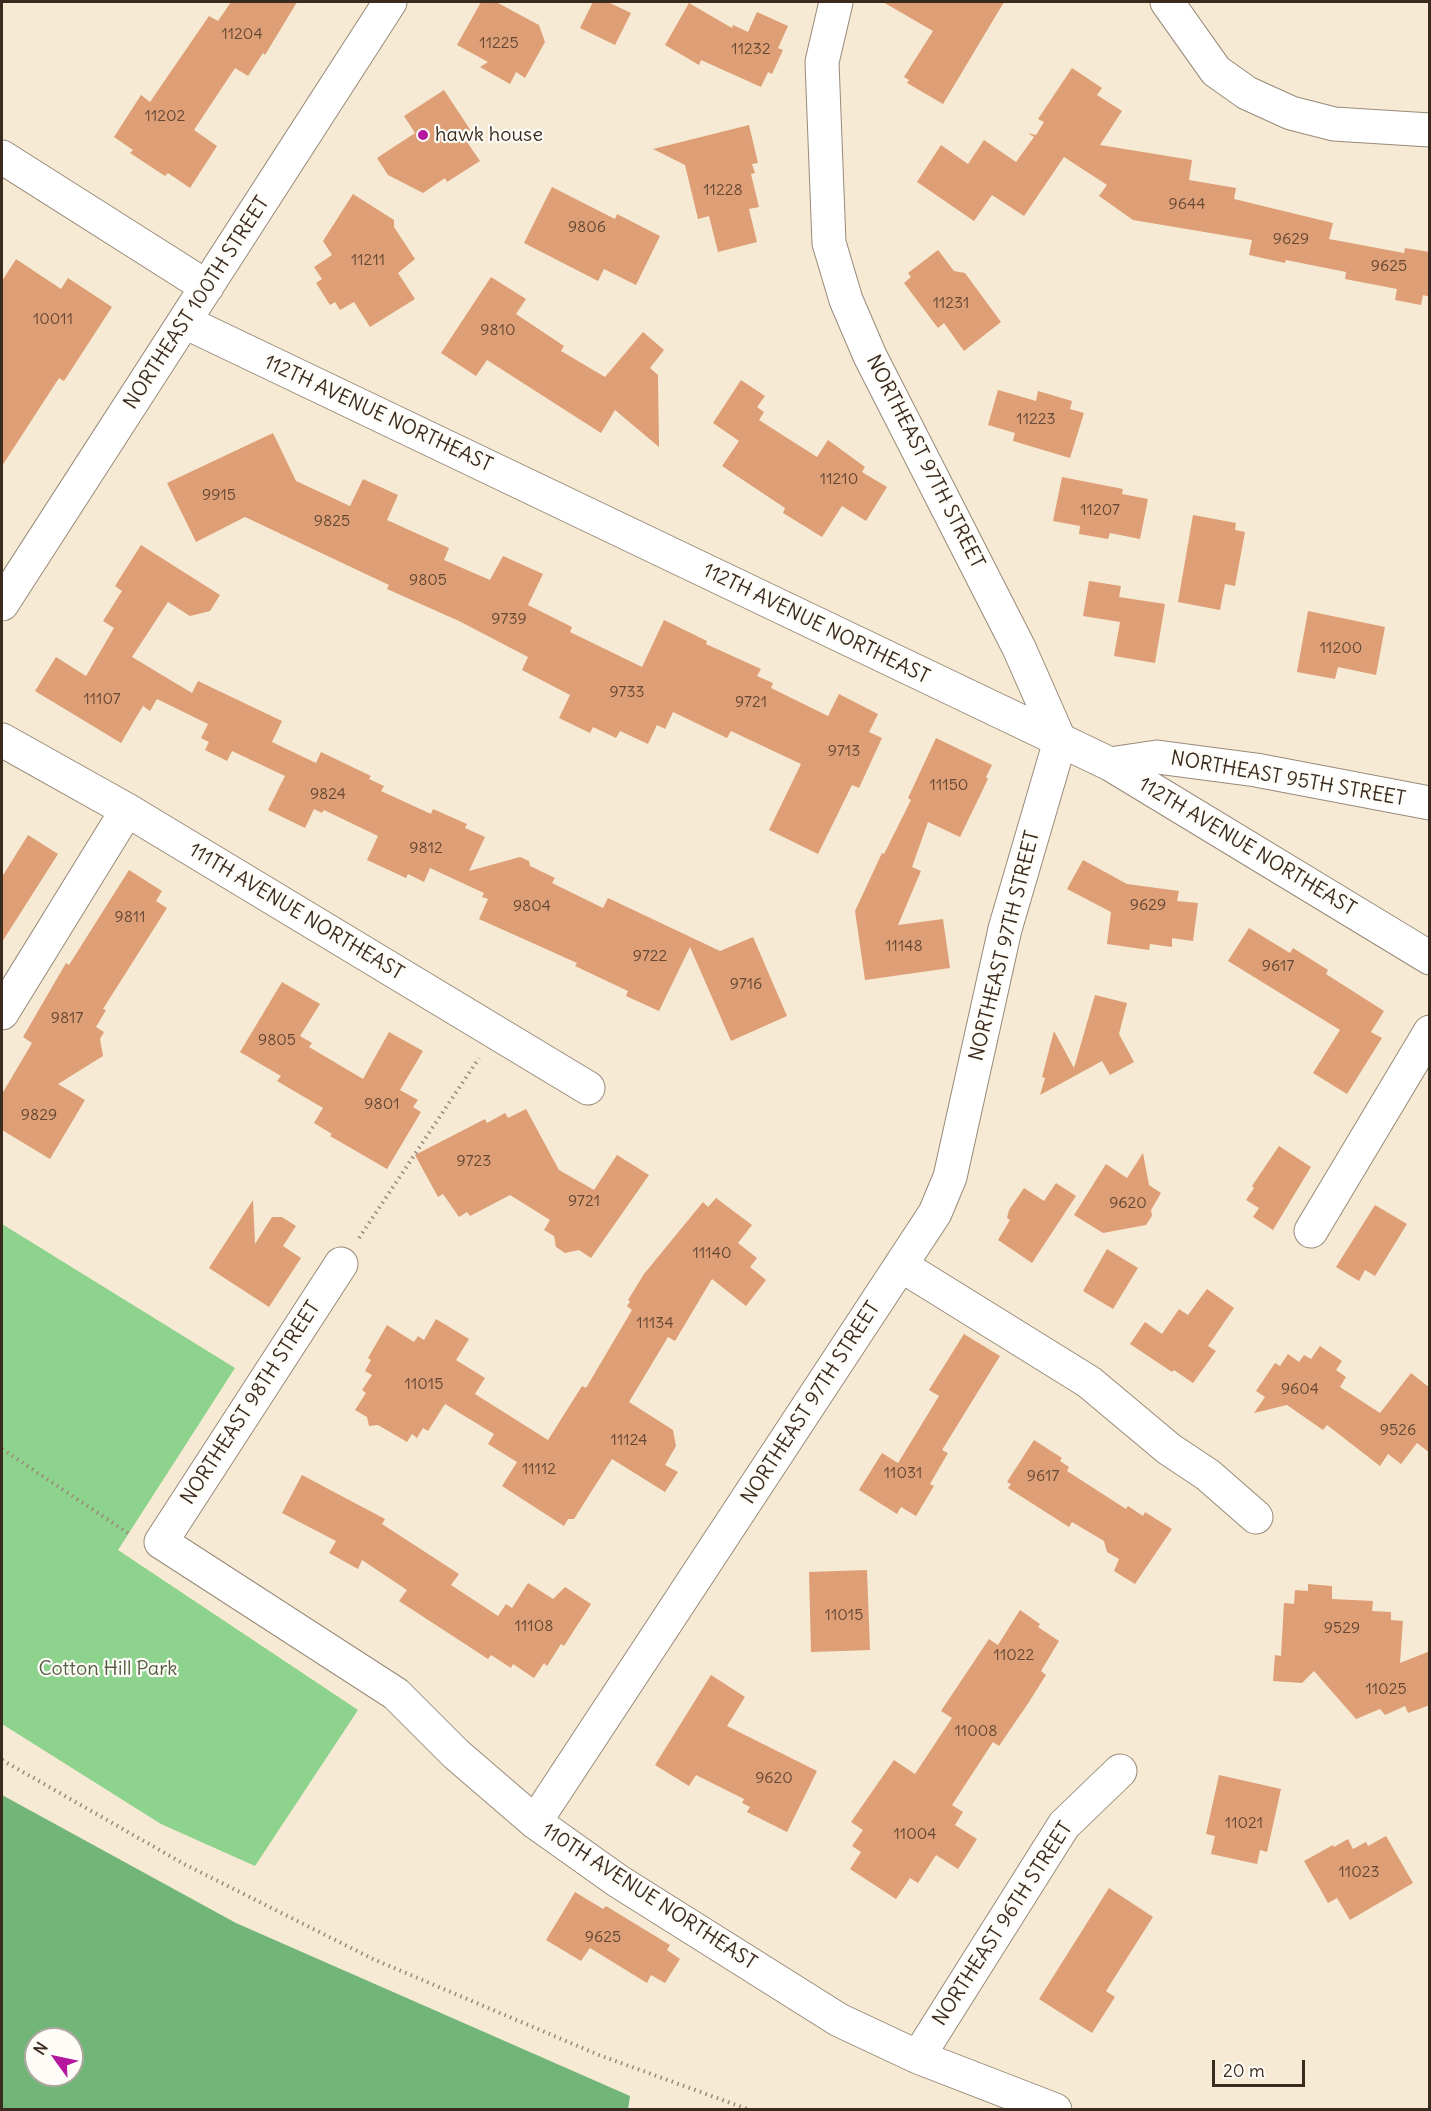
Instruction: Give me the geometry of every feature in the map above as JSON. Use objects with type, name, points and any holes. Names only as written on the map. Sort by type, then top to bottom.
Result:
[{"type":"street","name":"NORTHEAST 100TH STREET","points":[[2,604],[390,2]]},
{"type":"street","name":"NORTHEAST 97TH STREET","points":[[535,1822],[935,1213],[950,1177],[1005,929],[1060,741],[1019,648],[870,356],[846,300],[832,254],[829,243],[822,62],[836,2]]},
{"type":"street","points":[[1167,2],[1216,71],[1247,93],[1291,113],[1334,124],[1430,130]]},
{"type":"street","points":[[2,157],[207,287]]},
{"type":"street","name":"112TH AVENUE NORTHEAST","points":[[184,322],[1110,764],[1430,958]]},
{"type":"street","name":"111TH AVENUE NORTHEAST","points":[[2,740],[128,810],[588,1088]]},
{"type":"street","name":"NORTHEAST 95TH STREET","points":[[1110,764],[1157,757],[1256,770],[1430,803]]},
{"type":"street","points":[[2,1013],[128,810]]},
{"type":"street","points":[[1311,1232],[1430,1032]]},
{"type":"street","name":"NORTHEAST 98TH STREET","points":[[161,1542],[341,1264]]},
{"type":"street","points":[[902,1266],[1089,1382],[1169,1449],[1208,1475],[1257,1517]]},
{"type":"street","name":"110TH AVENUE NORTHEAST","points":[[161,1542],[396,1694],[456,1754],[535,1822],[618,1881],[839,2020],[918,2057],[1055,2109]]},
{"type":"street","name":"NORTHEAST 96TH STREET","points":[[918,2057],[1064,1825],[1120,1771]]},
{"type":"path","points":[[341,1264],[496,1033]]},
{"type":"path","points":[[2,1449],[155,1551],[161,1542]]},
{"type":"path","points":[[2,1760],[183,1864],[373,1959],[599,2055],[750,2109]]},
{"type":"green space","name":"Cotton Hill Park","points":[[2,1224],[235,1368],[118,1550],[358,1710],[255,1866],[161,1824],[2,1724]]},
{"type":"green space","points":[[2,1795],[236,1923],[630,2096],[628,2109],[2,2109]]},
{"type":"building","points":[[231,2],[297,2],[265,55],[263,53],[248,76],[235,68],[194,130],[217,146],[190,188],[168,173],[165,176],[130,153],[133,150],[114,137],[141,95],[150,102],[209,16],[218,21]]},
{"type":"building","points":[[481,2],[496,2],[539,25],[545,42],[525,78],[516,72],[510,84],[480,67],[488,62],[457,45]]},
{"type":"building","points":[[593,2],[608,2],[631,13],[615,45],[580,28]]},
{"type":"building","points":[[883,2],[1004,2],[943,104],[907,83],[909,80],[904,77],[933,31]]},
{"type":"building","points":[[689,3],[732,28],[733,25],[748,32],[757,12],[788,26],[778,48],[783,50],[772,74],[768,72],[761,87],[701,60],[699,65],[665,45]]},
{"type":"building","points":[[1072,68],[1102,88],[1097,95],[1122,111],[1100,145],[1192,160],[1189,180],[1236,188],[1234,199],[1333,223],[1329,239],[1404,253],[1405,248],[1430,252],[1430,297],[1423,295],[1421,305],[1395,300],[1397,289],[1345,279],[1346,272],[1249,255],[1252,240],[1133,220],[1099,196],[1107,185],[1064,157],[1024,216],[992,195],[974,221],[917,182],[941,145],[968,164],[984,140],[1016,162],[1034,137],[1028,133],[1036,135],[1044,122],[1038,119]]},
{"type":"building","points":[[444,90],[475,137],[467,142],[480,161],[447,182],[445,178],[423,193],[388,175],[377,158],[415,133],[404,116]]},
{"type":"building","points":[[749,125],[758,163],[752,164],[755,173],[751,174],[759,207],[749,209],[757,242],[718,252],[709,216],[698,219],[685,165],[653,149]]},
{"type":"building","points":[[552,187],[615,219],[617,214],[660,236],[636,285],[604,269],[598,281],[524,243]]},
{"type":"building","points":[[353,194],[394,220],[394,227],[415,259],[398,273],[415,299],[370,327],[354,302],[340,310],[335,302],[330,305],[316,283],[322,279],[314,267],[332,255],[323,241]]},
{"type":"building","points":[[938,250],[954,271],[965,273],[1001,322],[964,351],[944,323],[938,328],[904,283],[911,277],[908,273]]},
{"type":"building","points":[[16,259],[61,289],[68,278],[112,307],[64,381],[59,378],[2,466],[2,281]]},
{"type":"building","points":[[491,277],[526,299],[516,314],[564,346],[561,351],[605,377],[643,332],[664,350],[650,368],[658,375],[659,447],[615,410],[601,433],[487,360],[476,376],[441,353]]},
{"type":"building","points":[[741,380],[765,396],[757,407],[764,412],[759,420],[817,457],[828,440],[865,467],[862,472],[887,487],[866,521],[842,506],[822,537],[783,513],[785,508],[722,466],[739,441],[713,423]]},
{"type":"building","points":[[998,390],[1036,401],[1038,391],[1072,401],[1070,409],[1084,413],[1070,458],[1013,441],[1015,433],[988,425]]},
{"type":"building","points":[[273,433],[296,481],[350,506],[363,479],[398,495],[387,520],[449,548],[444,560],[490,580],[503,556],[543,574],[528,605],[572,627],[570,632],[642,667],[664,620],[707,641],[706,644],[761,669],[757,676],[773,683],[771,688],[828,716],[839,694],[878,714],[869,732],[882,738],[859,788],[852,785],[818,854],[769,830],[801,764],[731,731],[727,738],[673,712],[665,729],[657,725],[648,744],[620,731],[616,738],[593,727],[590,733],[559,718],[570,695],[522,670],[528,657],[459,621],[387,589],[389,585],[245,517],[196,542],[167,483]]},
{"type":"building","points":[[1062,477],[1123,489],[1122,494],[1148,499],[1140,539],[1110,533],[1108,539],[1079,534],[1080,526],[1053,521]]},
{"type":"building","points":[[1193,515],[1236,523],[1235,530],[1245,532],[1235,586],[1225,584],[1220,610],[1178,602]]},
{"type":"building","points":[[141,545],[220,595],[210,611],[190,616],[168,602],[132,657],[192,693],[198,681],[282,721],[272,742],[316,763],[321,752],[371,776],[369,779],[384,786],[381,791],[431,814],[433,809],[467,824],[465,828],[485,837],[469,871],[520,857],[529,861],[530,866],[555,878],[552,883],[603,908],[608,898],[720,951],[753,937],[787,1016],[731,1041],[690,947],[659,1011],[626,996],[628,991],[575,966],[577,963],[479,919],[488,899],[482,897],[484,893],[430,868],[424,882],[408,874],[406,878],[367,860],[378,836],[324,810],[322,813],[314,809],[305,828],[268,810],[285,776],[232,751],[227,761],[205,750],[209,742],[201,738],[208,724],[157,699],[150,711],[143,706],[121,743],[35,691],[56,657],[86,676],[114,628],[103,621],[122,591],[115,586]]},
{"type":"building","points":[[1089,581],[1121,586],[1119,597],[1165,604],[1155,663],[1114,656],[1120,622],[1083,616]]},
{"type":"building","points":[[1308,611],[1385,627],[1376,675],[1338,667],[1335,679],[1297,672]]},
{"type":"building","points":[[936,738],[992,765],[986,777],[988,779],[960,837],[928,822],[912,867],[921,871],[898,925],[943,919],[950,968],[865,980],[855,911],[882,853],[884,854],[911,800],[908,798]]},
{"type":"building","points":[[28,835],[58,854],[2,942],[2,877]]},
{"type":"building","points":[[1083,860],[1127,884],[1179,891],[1177,901],[1198,903],[1193,941],[1172,938],[1172,947],[1150,944],[1149,950],[1107,944],[1111,912],[1067,889]]},
{"type":"building","points":[[129,870],[162,891],[156,901],[167,908],[103,1009],[106,1010],[96,1027],[104,1032],[100,1039],[103,1056],[58,1084],[85,1100],[50,1159],[2,1130],[2,1094],[32,1043],[23,1037],[66,963],[69,965]]},
{"type":"building","points":[[1249,928],[1290,953],[1293,948],[1328,970],[1326,974],[1384,1011],[1371,1032],[1382,1038],[1347,1094],[1313,1073],[1340,1030],[1228,961]]},
{"type":"building","points":[[282,982],[320,1004],[300,1036],[312,1043],[309,1047],[363,1079],[389,1032],[423,1051],[400,1090],[418,1100],[413,1107],[421,1112],[387,1169],[330,1136],[332,1134],[314,1123],[323,1108],[277,1081],[281,1076],[240,1052]]},
{"type":"building","points":[[1095,995],[1127,1003],[1119,1034],[1134,1062],[1110,1075],[1102,1061],[1040,1095],[1045,1078],[1042,1077],[1054,1031],[1074,1068]]},
{"type":"building","points":[[526,1109],[559,1170],[594,1190],[617,1155],[649,1175],[591,1258],[579,1250],[565,1253],[556,1247],[554,1236],[544,1230],[550,1220],[510,1195],[470,1216],[467,1212],[459,1217],[443,1194],[438,1197],[415,1155],[485,1119],[487,1123],[505,1113],[508,1118]]},
{"type":"building","points":[[1279,1146],[1311,1167],[1273,1230],[1253,1217],[1259,1208],[1246,1200],[1254,1188],[1252,1186]]},
{"type":"building","points":[[1143,1153],[1149,1185],[1161,1193],[1151,1210],[1152,1216],[1146,1225],[1103,1233],[1074,1215],[1106,1164],[1127,1178]]},
{"type":"building","points":[[1056,1183],[1076,1196],[1032,1263],[998,1240],[1010,1220],[1007,1218],[1009,1210],[1024,1188],[1044,1201]]},
{"type":"building","points":[[716,1198],[752,1225],[738,1243],[757,1258],[750,1267],[766,1280],[746,1306],[712,1279],[675,1341],[668,1337],[629,1402],[673,1430],[676,1446],[665,1465],[678,1472],[665,1492],[612,1459],[574,1519],[568,1519],[564,1526],[502,1486],[517,1462],[488,1444],[494,1434],[445,1404],[428,1431],[423,1428],[417,1438],[412,1434],[407,1442],[378,1425],[369,1426],[367,1417],[355,1410],[366,1393],[362,1390],[372,1375],[365,1371],[371,1360],[368,1358],[387,1325],[414,1342],[418,1336],[424,1340],[436,1319],[469,1339],[456,1360],[485,1378],[475,1394],[548,1440],[582,1386],[586,1388],[632,1310],[627,1306],[630,1302],[628,1300],[644,1274],[703,1202],[708,1207]]},
{"type":"building","points":[[253,1200],[255,1244],[272,1217],[282,1217],[296,1226],[283,1246],[301,1258],[269,1307],[209,1268]]},
{"type":"building","points":[[1375,1205],[1407,1224],[1375,1276],[1365,1270],[1359,1281],[1336,1267]]},
{"type":"building","points":[[1107,1249],[1138,1268],[1113,1309],[1083,1291]]},
{"type":"building","points":[[1207,1289],[1234,1308],[1208,1346],[1216,1351],[1193,1383],[1130,1344],[1145,1322],[1162,1334],[1179,1309],[1188,1315]]},
{"type":"building","points":[[964,1334],[1000,1356],[942,1450],[948,1453],[930,1484],[934,1486],[916,1516],[901,1507],[897,1514],[859,1490],[882,1453],[898,1463],[939,1396],[929,1390]]},
{"type":"building","points":[[1320,1346],[1342,1361],[1336,1370],[1346,1377],[1340,1387],[1380,1413],[1411,1373],[1430,1388],[1430,1453],[1417,1443],[1401,1464],[1388,1454],[1380,1466],[1327,1425],[1323,1430],[1287,1405],[1254,1413],[1265,1397],[1256,1391],[1275,1363],[1280,1366],[1288,1354],[1299,1362],[1304,1355],[1311,1359]]},
{"type":"building","points":[[1034,1440],[1062,1458],[1060,1461],[1069,1467],[1067,1471],[1126,1509],[1128,1506],[1143,1516],[1145,1512],[1172,1529],[1135,1584],[1114,1571],[1119,1559],[1107,1552],[1104,1541],[1072,1522],[1069,1527],[1008,1488],[1011,1484],[1007,1482]]},
{"type":"building","points":[[302,1475],[385,1519],[382,1524],[459,1574],[451,1585],[498,1616],[506,1604],[512,1608],[528,1583],[553,1599],[565,1587],[591,1604],[564,1646],[561,1644],[547,1666],[544,1663],[534,1678],[513,1664],[511,1668],[491,1655],[488,1659],[399,1601],[407,1590],[362,1560],[358,1569],[329,1553],[336,1541],[282,1513]]},
{"type":"building","points":[[867,1570],[870,1650],[811,1652],[809,1572]]},
{"type":"building","points":[[1308,1584],[1332,1586],[1332,1599],[1373,1601],[1372,1611],[1391,1612],[1391,1620],[1403,1621],[1400,1663],[1430,1651],[1430,1705],[1408,1713],[1405,1706],[1385,1715],[1380,1709],[1356,1719],[1314,1671],[1302,1683],[1273,1681],[1275,1655],[1281,1656],[1284,1603],[1294,1604],[1295,1590],[1308,1591]]},
{"type":"building","points":[[1020,1610],[1040,1624],[1038,1627],[1059,1641],[1041,1671],[1046,1675],[1029,1702],[999,1746],[993,1742],[952,1805],[963,1812],[955,1825],[977,1839],[958,1869],[936,1855],[918,1883],[910,1878],[896,1899],[850,1869],[861,1852],[852,1846],[863,1830],[851,1822],[894,1760],[915,1774],[952,1718],[941,1711],[989,1639],[998,1645]]},
{"type":"building","points":[[711,1675],[745,1697],[727,1726],[817,1771],[787,1832],[747,1812],[750,1807],[742,1803],[744,1799],[696,1775],[689,1786],[655,1765]]},
{"type":"building","points":[[1219,1775],[1281,1789],[1267,1852],[1260,1850],[1257,1864],[1211,1854],[1215,1836],[1206,1834]]},
{"type":"building","points":[[1386,1836],[1413,1883],[1350,1920],[1337,1898],[1328,1903],[1304,1861],[1348,1839],[1353,1849],[1366,1842],[1368,1846]]},
{"type":"building","points":[[1109,1888],[1153,1917],[1106,1991],[1115,1997],[1092,2033],[1039,1999]]},
{"type":"building","points":[[575,1892],[603,1909],[606,1906],[670,1945],[667,1950],[680,1959],[665,1983],[651,1975],[647,1983],[590,1948],[581,1961],[546,1940]]},
{"type":"place","name":"hawk house","points":[[423,135]]}]
